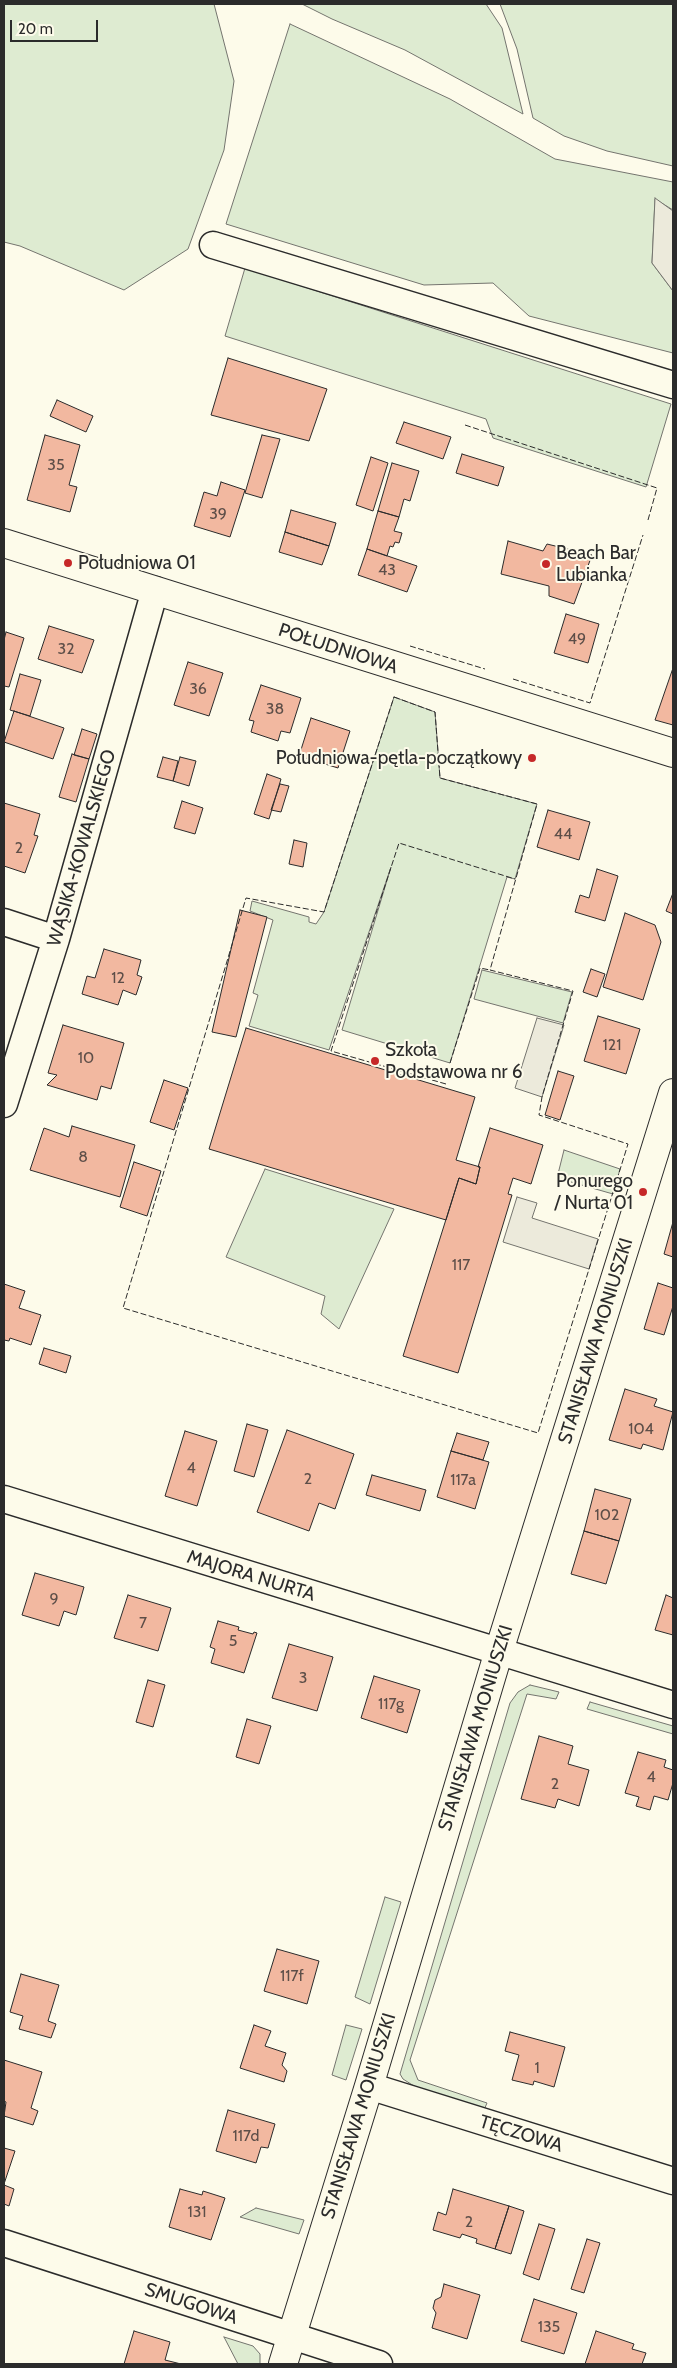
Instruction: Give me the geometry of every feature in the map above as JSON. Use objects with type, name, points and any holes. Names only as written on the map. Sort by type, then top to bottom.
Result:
[{"type":"street","points":[[213,245],[673,386]]},
{"type":"street","name":"POŁUDNIOWA","points":[[4,543],[673,753]]},
{"type":"street","name":"WĄSIKA-KOWALSKIEGO","points":[[4,1104],[56,939],[155,590]]},
{"type":"street","points":[[4,922],[56,939]]},
{"type":"street","name":"STANISŁAWA MONIUSZKI","points":[[283,2364],[369,2086],[498,1651],[673,1093]]},
{"type":"street","name":"MAJORA NURTA","points":[[4,1499],[673,1705]]},
{"type":"street","name":"TĘCZOWA","points":[[369,2086],[673,2181]]},
{"type":"street","name":"SMUGOWA","points":[[4,2243],[379,2364]]},
{"type":"green space","points":[[4,4],[214,4],[234,81],[224,150],[188,249],[124,290],[20,246],[4,242]]},
{"type":"green space","points":[[302,4],[486,4],[502,28],[523,114],[405,50]]},
{"type":"green space","points":[[500,4],[673,4],[673,166],[607,151],[564,136],[533,118],[517,49]]},
{"type":"green space","points":[[290,24],[450,99],[555,159],[673,182],[673,210],[655,199],[652,263],[673,291],[673,353],[529,316],[493,283],[424,285],[226,224]]},
{"type":"green space","points":[[245,268],[671,404],[646,487],[493,438],[486,419],[225,336]]},
{"type":"green space","points":[[394,697],[435,712],[440,778],[537,804],[515,879],[507,877],[450,1063],[342,1030],[391,867],[329,1050],[249,1026],[258,995],[253,993],[273,920],[250,911],[252,901],[309,917],[309,922],[316,924],[324,912]]},
{"type":"green space","points":[[482,970],[572,992],[563,1023],[474,999]]},
{"type":"green space","points":[[564,1150],[620,1169],[613,1194],[557,1178]]},
{"type":"green space","points":[[265,1169],[394,1209],[339,1329],[321,1314],[325,1296],[226,1257]]},
{"type":"green space","points":[[530,1685],[559,1692],[556,1699],[527,1694],[410,2060],[418,2080],[487,2103],[484,2110],[414,2086],[403,2079],[400,2074],[510,1703],[518,1692]]},
{"type":"green space","points":[[590,1702],[673,1726],[673,1734],[587,1709]]},
{"type":"green space","points":[[385,1897],[401,1902],[370,2004],[355,1997]]},
{"type":"green space","points":[[346,2025],[362,2029],[346,2080],[332,2075]]},
{"type":"green space","points":[[256,2208],[304,2220],[299,2234],[240,2217]]},
{"type":"green space","points":[[224,2337],[253,2346],[260,2354],[260,2364],[238,2364]]},
{"type":"shaded area","points":[[655,198],[673,211],[673,291],[652,263]]},
{"type":"shaded area","points":[[537,1018],[564,1025],[542,1097],[515,1088]]},
{"type":"shaded area","points":[[517,1197],[537,1203],[532,1218],[598,1239],[589,1269],[503,1242]]},
{"type":"building","points":[[228,358],[327,389],[309,441],[211,415]]},
{"type":"building","points":[[57,400],[93,416],[86,432],[50,416]]},
{"type":"building","points":[[404,422],[451,437],[443,459],[396,443]]},
{"type":"building","points":[[45,435],[80,445],[69,485],[77,487],[70,512],[27,500]]},
{"type":"building","points":[[262,435],[280,439],[262,498],[245,493]]},
{"type":"building","points":[[462,454],[504,467],[498,486],[456,473]]},
{"type":"building","points":[[371,457],[388,463],[373,511],[356,505]]},
{"type":"building","points":[[392,463],[419,471],[410,501],[404,499],[399,517],[378,511]]},
{"type":"building","points":[[221,482],[245,490],[230,537],[194,526],[204,492],[217,496]]},
{"type":"building","points":[[291,510],[336,523],[329,546],[285,532]]},
{"type":"building","points":[[378,511],[399,517],[394,531],[402,533],[399,543],[395,542],[393,547],[390,546],[387,556],[367,549]]},
{"type":"building","points":[[285,532],[329,546],[322,565],[279,552]]},
{"type":"building","name":"Beach Bar Lubianka","points":[[508,541],[543,551],[547,544],[592,555],[574,604],[549,596],[549,586],[501,574]]},
{"type":"building","points":[[367,549],[417,566],[407,592],[358,575]]},
{"type":"building","points":[[566,614],[599,624],[588,663],[554,653]]},
{"type":"building","points":[[49,626],[94,640],[82,673],[38,659]]},
{"type":"building","points":[[6,632],[24,638],[9,687],[4,686],[4,640]]},
{"type":"building","points":[[188,662],[223,673],[209,716],[174,705]]},
{"type":"building","points":[[673,668],[673,725],[655,720]]},
{"type":"building","points":[[20,674],[41,680],[30,716],[10,710]]},
{"type":"building","points":[[261,685],[301,698],[290,733],[281,731],[278,741],[251,732],[254,721],[249,720]]},
{"type":"building","points":[[14,711],[64,728],[53,759],[4,742]]},
{"type":"building","points":[[311,718],[350,731],[338,768],[299,756]]},
{"type":"building","points":[[82,729],[97,734],[89,759],[74,755]]},
{"type":"building","points":[[72,754],[89,759],[76,802],[59,797]]},
{"type":"building","points":[[163,757],[178,761],[173,781],[157,777]]},
{"type":"building","points":[[180,757],[196,761],[189,786],[173,781]]},
{"type":"building","points":[[267,774],[281,779],[269,819],[254,814]]},
{"type":"building","points":[[280,784],[289,786],[281,812],[271,810]]},
{"type":"building","points":[[182,801],[203,808],[195,834],[174,828]]},
{"type":"building","points":[[4,803],[40,814],[34,835],[38,836],[25,873],[4,866]]},
{"type":"building","points":[[548,810],[590,822],[579,860],[537,847]]},
{"type":"building","points":[[294,840],[307,843],[303,867],[289,864]]},
{"type":"building","points":[[597,869],[618,876],[605,921],[575,912],[580,895],[589,898]]},
{"type":"building","points":[[673,893],[673,914],[666,911]]},
{"type":"building","points":[[240,910],[267,917],[236,1037],[212,1032]]},
{"type":"building","points":[[625,913],[655,925],[661,942],[643,1000],[603,987]]},
{"type":"building","points":[[104,949],[141,960],[137,975],[142,977],[136,995],[123,990],[118,1005],[82,994],[87,976],[95,978]]},
{"type":"building","points":[[591,969],[605,974],[597,997],[583,992]]},
{"type":"building","points":[[598,1016],[640,1029],[626,1074],[584,1061]]},
{"type":"building","points":[[63,1025],[124,1043],[111,1089],[101,1086],[97,1100],[47,1085],[57,1075],[48,1073]]},
{"type":"building","points":[[246,1028],[475,1097],[456,1160],[480,1167],[476,1184],[459,1178],[446,1220],[209,1149]]},
{"type":"building","points":[[558,1071],[574,1076],[560,1120],[545,1115]]},
{"type":"building","points":[[164,1080],[188,1088],[174,1130],[150,1122]]},
{"type":"building","points":[[72,1126],[135,1145],[120,1197],[30,1170],[44,1128],[69,1137]]},
{"type":"building","points":[[490,1128],[543,1145],[531,1184],[513,1178],[508,1194],[512,1195],[458,1373],[403,1356],[459,1178],[476,1184],[480,1167],[478,1167]]},
{"type":"building","points":[[134,1162],[161,1171],[147,1216],[120,1207]]},
{"type":"building","points":[[673,1222],[673,1257],[664,1254]]},
{"type":"building","points":[[658,1283],[673,1288],[673,1306],[664,1335],[644,1329]]},
{"type":"building","points":[[4,1284],[25,1291],[19,1308],[41,1315],[31,1345],[10,1338],[9,1341],[4,1340]]},
{"type":"building","points":[[44,1348],[71,1356],[66,1373],[39,1364]]},
{"type":"building","points":[[625,1389],[657,1399],[654,1406],[673,1412],[663,1450],[643,1444],[641,1449],[609,1440]]},
{"type":"building","points":[[247,1424],[268,1430],[254,1477],[234,1471]]},
{"type":"building","points":[[287,1430],[354,1454],[335,1509],[319,1503],[309,1531],[257,1512]]},
{"type":"building","points":[[185,1431],[217,1441],[197,1506],[165,1496]]},
{"type":"building","points":[[457,1433],[489,1442],[483,1460],[451,1451]]},
{"type":"building","points":[[451,1451],[489,1462],[475,1509],[437,1497]]},
{"type":"building","points":[[372,1475],[426,1490],[420,1511],[366,1495]]},
{"type":"building","points":[[595,1489],[631,1499],[619,1541],[584,1531]]},
{"type":"building","points":[[584,1531],[619,1541],[606,1584],[571,1574]]},
{"type":"building","points":[[35,1573],[84,1587],[76,1615],[64,1611],[59,1626],[22,1615]]},
{"type":"building","points":[[128,1595],[171,1608],[158,1651],[114,1638]]},
{"type":"building","points":[[666,1595],[673,1598],[673,1635],[655,1630]]},
{"type":"building","points":[[218,1621],[239,1627],[238,1630],[253,1634],[254,1632],[257,1633],[244,1673],[211,1663],[215,1649],[210,1647]]},
{"type":"building","points":[[289,1644],[333,1657],[317,1711],[272,1698]]},
{"type":"building","points":[[374,1676],[420,1690],[407,1733],[361,1718]]},
{"type":"building","points":[[148,1680],[165,1685],[153,1727],[136,1722]]},
{"type":"building","points":[[247,1719],[271,1726],[259,1764],[236,1757]]},
{"type":"building","points":[[539,1736],[573,1746],[568,1764],[589,1770],[579,1806],[558,1799],[555,1808],[521,1799]]},
{"type":"building","points":[[638,1752],[666,1760],[664,1767],[673,1770],[673,1783],[668,1800],[654,1796],[650,1810],[636,1806],[639,1797],[625,1793]]},
{"type":"building","points":[[277,1949],[319,1961],[307,2004],[264,1991]]},
{"type":"building","points":[[21,1974],[59,1985],[48,2021],[56,2024],[51,2038],[19,2029],[23,2016],[10,2012]]},
{"type":"building","points":[[254,2025],[271,2031],[265,2046],[286,2053],[282,2065],[287,2071],[284,2082],[240,2068]]},
{"type":"building","points":[[510,2032],[565,2047],[554,2087],[534,2081],[533,2085],[512,2080],[519,2055],[505,2051]]},
{"type":"building","points":[[4,2060],[42,2072],[31,2108],[38,2111],[33,2125],[4,2116],[6,2102],[4,2101]]},
{"type":"building","points":[[228,2110],[275,2124],[268,2148],[261,2147],[256,2163],[216,2151]]},
{"type":"building","points":[[4,2148],[15,2151],[4,2184]]},
{"type":"building","points":[[4,2185],[14,2189],[9,2206],[4,2204]]},
{"type":"building","points":[[180,2189],[202,2195],[203,2191],[225,2198],[211,2240],[169,2227]]},
{"type":"building","points":[[453,2189],[509,2206],[495,2249],[476,2243],[477,2239],[462,2234],[460,2238],[433,2230],[438,2212],[446,2215]]},
{"type":"building","points":[[509,2206],[524,2211],[511,2254],[495,2249]]},
{"type":"building","points":[[539,2224],[555,2229],[539,2280],[523,2274]]},
{"type":"building","points":[[587,2239],[600,2243],[584,2293],[571,2289]]},
{"type":"building","points":[[444,2284],[480,2295],[467,2339],[432,2328],[436,2313],[433,2308],[435,2300],[441,2297]]},
{"type":"building","points":[[534,2299],[577,2313],[564,2354],[521,2341]]},
{"type":"building","points":[[134,2331],[170,2342],[165,2360],[181,2364],[124,2364]]},
{"type":"building","points":[[596,2331],[634,2344],[632,2349],[646,2353],[642,2364],[585,2364]]},
{"type":"fence","points":[[465,425],[657,488],[648,520]]},
{"type":"fence","points":[[513,679],[590,703],[643,535]]},
{"type":"fence","points":[[410,646],[485,669]]},
{"type":"fence","points":[[394,697],[435,712],[440,778],[537,804],[490,970],[573,991],[542,1097],[539,1115],[628,1144],[538,1433],[123,1308],[246,898],[324,912],[394,697]]},
{"type":"fence","points":[[446,1084],[331,1051],[399,843],[515,879]]},
{"type":"fence","points":[[450,1063],[480,968],[490,970]]},
{"type":"place","name":"Południowa 01","points":[[68,563]]},
{"type":"place","name":"Beach Bar Lubianka","points":[[546,564]]},
{"type":"place","name":"Południowa-pętla-początkowy","points":[[532,758]]},
{"type":"place","name":"Szkoła Podstawowa nr 6","points":[[375,1061]]},
{"type":"place","name":"Ponurego / Nurta 01","points":[[643,1192]]}]
